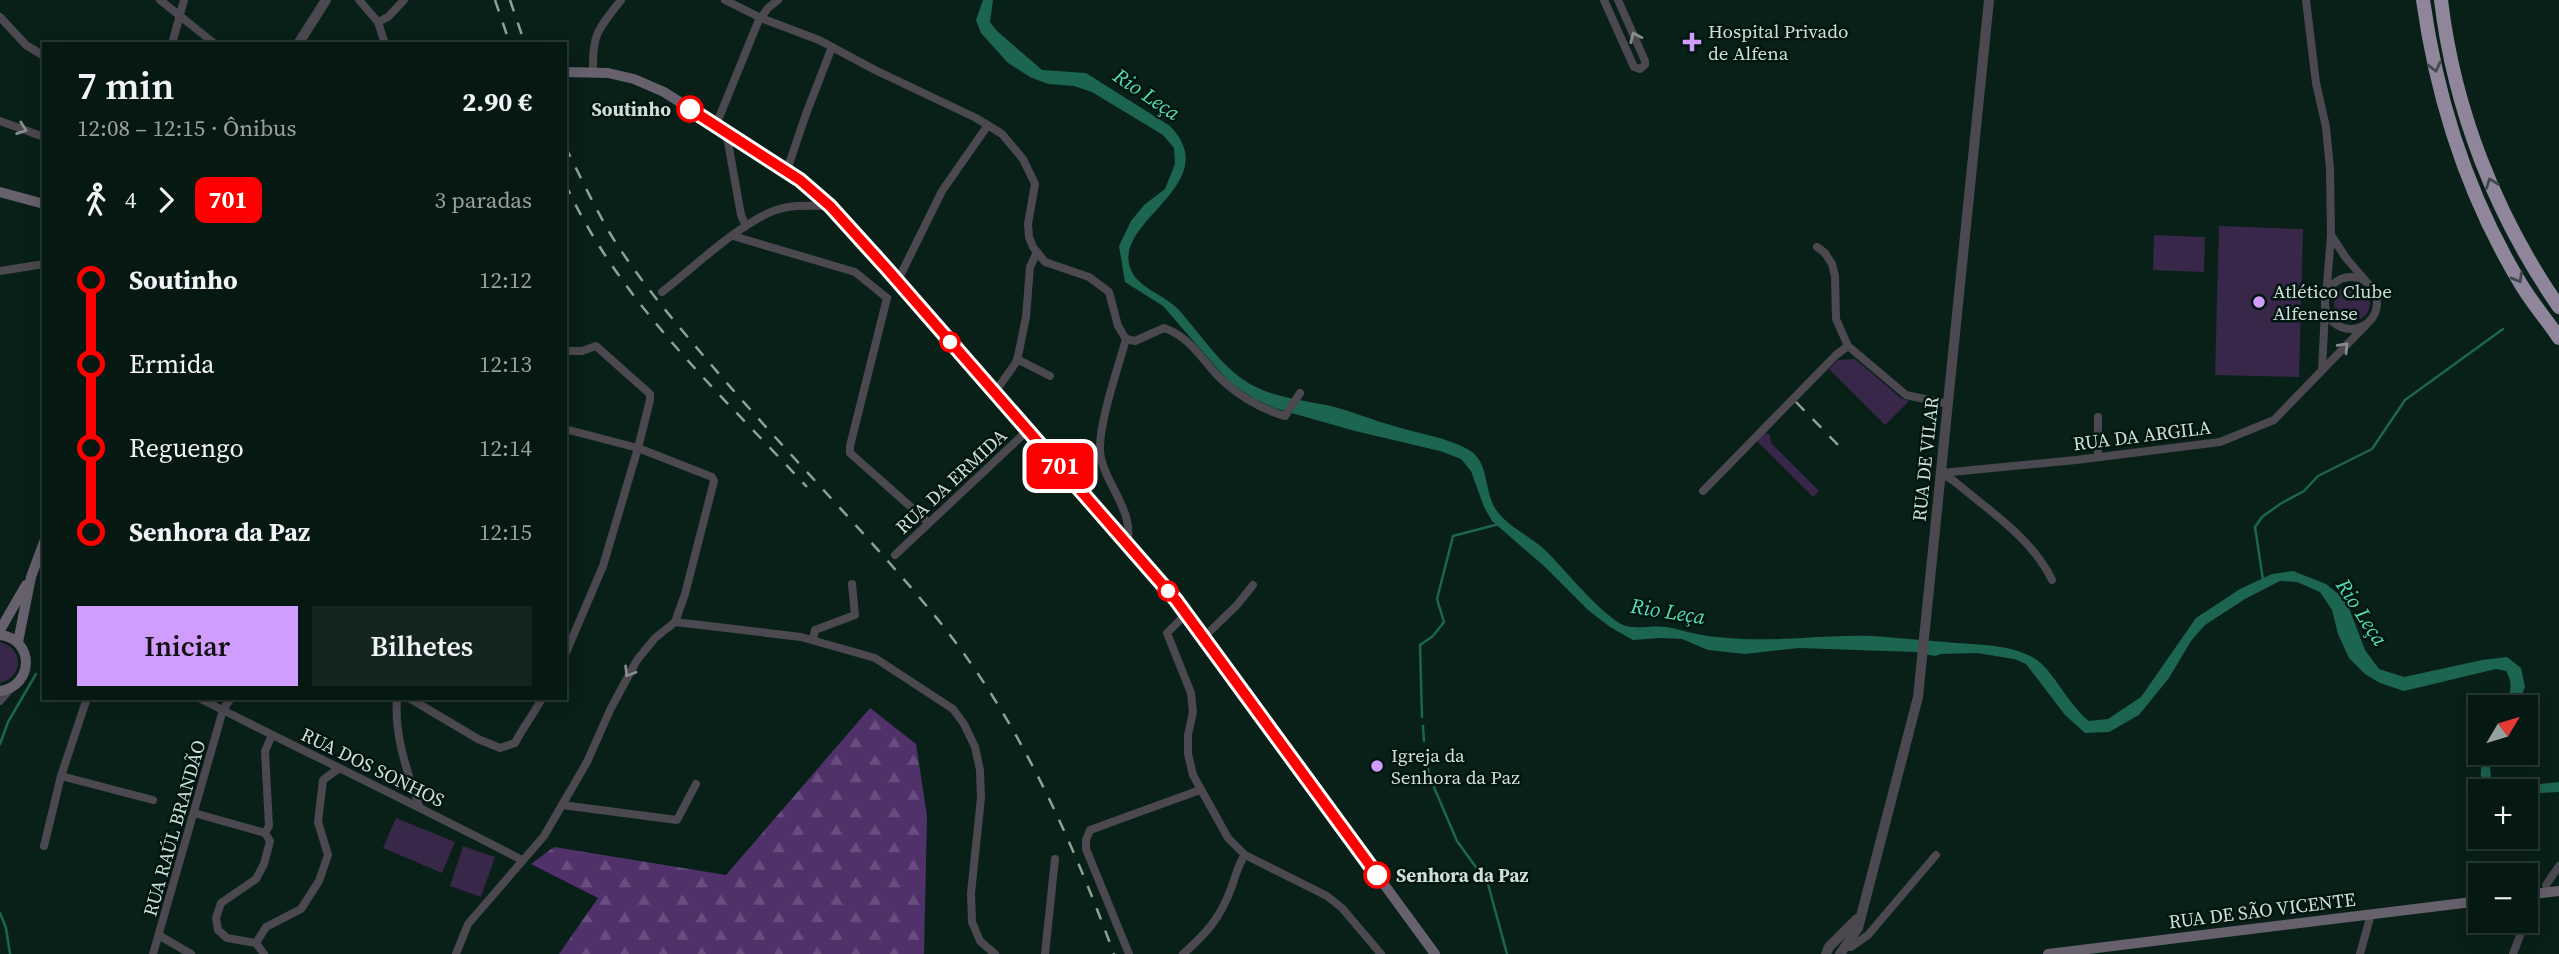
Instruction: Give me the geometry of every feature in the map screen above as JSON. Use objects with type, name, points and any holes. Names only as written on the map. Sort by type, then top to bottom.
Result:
[{"type":"highway","points":[[2423,0],[2430,46],[2451,130],[2484,212],[2522,286],[2559,338]]},
{"type":"highway","points":[[2441,0],[2446,43],[2467,123],[2499,206],[2539,278],[2559,307]]},
{"type":"main road","points":[[567,72],[593,72],[634,79],[664,92],[788,170],[830,206],[1127,543],[1186,614],[1435,954]]},
{"type":"main road","points":[[0,192],[42,203]]},
{"type":"main road","points":[[18,642],[31,577],[42,547]]},
{"type":"main road","points":[[6,690],[19,683],[27,667],[27,658],[18,642],[0,632],[31,577]]},
{"type":"main road","points":[[2538,893],[2559,891]]},
{"type":"main road","name":"RUA DE SÃO VICENTE","points":[[2048,954],[2092,951],[2468,902]]},
{"type":"street","points":[[160,0],[212,42]]},
{"type":"street","points":[[173,42],[184,0]]},
{"type":"street","points":[[299,42],[326,0]]},
{"type":"street","points":[[359,0],[378,22],[384,42]]},
{"type":"street","points":[[378,22],[388,17],[404,0]]},
{"type":"street","points":[[593,72],[595,34],[621,0]]},
{"type":"street","points":[[725,0],[832,47],[988,124],[1011,143],[1031,172],[1035,184],[1028,224],[1029,237],[1037,254],[1056,267],[1089,277],[1100,284],[1108,292],[1118,326],[1126,339],[1135,341],[1164,328],[1178,332],[1229,387],[1272,413],[1285,416],[1300,393]]},
{"type":"street","points":[[746,226],[741,215],[721,128],[761,18],[779,0]]},
{"type":"street","points":[[1604,0],[1634,67],[1640,69],[1645,65],[1645,61],[1618,1],[1609,0]]},
{"type":"street","name":"RUA DE VILAR","points":[[1842,950],[1858,928],[1918,697],[1989,0]]},
{"type":"street","points":[[2306,0],[2330,169],[2331,235],[2322,370]]},
{"type":"street","points":[[0,17],[26,45],[42,55]]},
{"type":"street","points":[[788,170],[832,47]]},
{"type":"street","points":[[0,121],[42,136]]},
{"type":"street","points":[[929,523],[864,467],[850,453],[849,446],[887,298],[899,284],[942,191],[988,124]]},
{"type":"street","points":[[662,292],[746,226],[777,210],[799,206],[830,206]]},
{"type":"street","points":[[2331,235],[2346,258],[2371,287],[2377,303],[2376,311],[2360,328],[2344,329],[2332,321],[2325,302],[2334,284],[2349,277],[2357,278],[2371,287]]},
{"type":"street","points":[[733,236],[855,272],[887,298]]},
{"type":"street","points":[[1817,247],[1832,264],[1835,276],[1836,319],[1848,346],[1906,395],[1948,404]]},
{"type":"street","points":[[995,392],[1017,359],[1026,317],[1030,267],[1037,254]]},
{"type":"street","points":[[0,271],[42,264]]},
{"type":"street","name":"RUA DA ARGILA","points":[[1941,473],[2220,442],[2274,421],[2366,324]]},
{"type":"street","points":[[1126,339],[1109,401],[1100,449],[1127,524],[1127,543]]},
{"type":"street","points":[[567,351],[582,351],[596,346],[650,394],[638,448],[603,566],[567,650]]},
{"type":"street","points":[[1703,491],[1836,355],[1848,346]]},
{"type":"street","points":[[1017,359],[1050,376]]},
{"type":"street","points":[[2098,418],[2098,457]]},
{"type":"street","points":[[456,954],[468,923],[544,836],[587,762],[623,683],[655,638],[675,622],[685,594],[714,481],[712,477],[638,448],[567,430]]},
{"type":"street","name":"RUA DA ERMIDA","points":[[895,555],[1028,430]]},
{"type":"street","points":[[1941,473],[2031,547],[2043,561],[2052,580]]},
{"type":"street","points":[[813,639],[815,630],[855,615],[852,584]]},
{"type":"street","points":[[1204,637],[1237,606],[1252,585]]},
{"type":"street","points":[[1186,614],[1167,633],[1191,693],[1193,712],[1188,734],[1188,754],[1200,790],[1228,838],[1245,855],[1327,896],[1342,908],[1381,954]]},
{"type":"street","points":[[675,622],[813,639],[875,658],[953,709],[975,747],[979,770],[981,798],[971,893],[972,922],[980,941],[995,954]]},
{"type":"street","points":[[567,629],[574,633]]},
{"type":"street","points":[[0,701],[6,690]]},
{"type":"street","points":[[44,846],[61,776],[86,700]]},
{"type":"street","name":"RUA DOS SONHOS","points":[[203,700],[522,860]]},
{"type":"street","points":[[223,710],[230,700]]},
{"type":"street","points":[[397,700],[398,737],[419,806]]},
{"type":"street","points":[[412,700],[478,739],[500,748],[515,743],[541,700]]},
{"type":"street","name":"RUA RAÚL BRANDÃO","points":[[153,954],[223,710]]},
{"type":"street","points":[[265,833],[269,826],[265,751],[272,735]]},
{"type":"street","points":[[256,943],[266,927],[301,909],[319,881],[328,855],[318,822],[323,780],[338,769]]},
{"type":"street","points":[[61,776],[153,800]]},
{"type":"street","points":[[562,805],[677,820],[696,784]]},
{"type":"street","points":[[1128,953],[1086,849],[1088,834],[1090,830],[1200,790]]},
{"type":"street","points":[[194,813],[265,833],[270,841],[264,864],[256,878],[221,903],[216,918],[218,930],[227,938],[256,943],[264,954]]},
{"type":"street","points":[[1183,954],[1215,923],[1229,895],[1239,862],[1245,855]]},
{"type":"street","points":[[1842,950],[1868,935],[1936,855]]},
{"type":"street","points":[[1045,954],[1055,859]]},
{"type":"street","points":[[2547,892],[2546,885],[2559,866]]},
{"type":"street","points":[[2360,954],[2371,914]]},
{"type":"street","name":"RUA DE VILAR","points":[[1826,954],[1860,916]]},
{"type":"street","points":[[2513,954],[2521,933]]},
{"type":"street","points":[[160,936],[191,954]]},
{"type":"shaded area","points":[[983,0],[993,0],[990,22],[1042,70],[1086,73],[1170,126],[1184,148],[1184,168],[1175,187],[1133,241],[1128,259],[1136,278],[1178,309],[1220,359],[1239,377],[1277,395],[1335,407],[1442,439],[1469,450],[1480,461],[1492,501],[1500,514],[1545,550],[1607,614],[1626,626],[1665,627],[1702,635],[1742,639],[1873,636],[2002,647],[2024,653],[2041,663],[2089,721],[2108,719],[2141,697],[2196,618],[2240,589],[2272,574],[2293,571],[2326,584],[2346,600],[2365,650],[2379,669],[2404,677],[2507,657],[2521,668],[2525,687],[2522,695],[2509,695],[2511,685],[2506,671],[2496,669],[2404,691],[2380,683],[2365,674],[2349,658],[2338,634],[2332,610],[2320,592],[2297,582],[2280,581],[2245,599],[2205,625],[2191,641],[2169,678],[2139,715],[2109,732],[2085,733],[2065,715],[2026,664],[2014,659],[1977,653],[1935,656],[1915,652],[1799,648],[1745,654],[1708,650],[1682,639],[1633,640],[1588,610],[1544,566],[1492,521],[1471,471],[1461,459],[1440,451],[1274,408],[1229,382],[1163,306],[1125,282],[1119,246],[1131,221],[1144,205],[1165,189],[1175,164],[1174,148],[1163,135],[1092,92],[1074,86],[1048,84],[1030,77],[1008,63],[981,33],[976,20]]},
{"type":"shaded area","name":"Atlético Clube Alfenense","points":[[2219,226],[2303,229],[2299,377],[2215,375]]},
{"type":"shaded area","points":[[2154,235],[2205,237],[2204,272],[2153,270]]},
{"type":"shaded area","points":[[2352,285],[2365,290],[2370,303],[2365,316],[2352,321],[2339,316],[2334,303],[2339,290]]},
{"type":"shaded area","points":[[1855,359],[1901,398],[1909,401],[1885,425],[1829,369],[1838,360]]},
{"type":"shaded area","points":[[1765,433],[1770,435],[1771,443],[1819,491],[1813,497],[1757,441]]},
{"type":"shaded area","points":[[0,642],[13,650],[18,662],[13,675],[0,683]]},
{"type":"shaded area","points":[[2483,765],[2491,765],[2492,779],[2482,779]]},
{"type":"shaded area","points":[[2559,782],[2559,792],[2538,793],[2538,784]]},
{"type":"shaded area","points":[[396,818],[455,842],[442,873],[383,848]]},
{"type":"shaded area","points":[[463,846],[495,857],[481,897],[450,886]]},
{"type":"green space","points":[[870,708],[916,744],[927,816],[924,954],[559,954],[598,898],[531,864],[554,847],[726,875]]},
{"type":"waterway","points":[[2263,580],[2255,527],[2262,517],[2304,491],[2318,476],[2372,449],[2405,400],[2503,329]]},
{"type":"waterway","points":[[1422,717],[1420,645],[1433,636],[1444,622],[1437,599],[1453,536],[1499,524]]},
{"type":"waterway","points":[[0,744],[8,722],[36,674]]},
{"type":"waterway","points":[[1423,726],[1424,741]]},
{"type":"waterway","points":[[1425,754],[1430,778],[1457,841],[1488,884],[1507,954]]},
{"type":"waterway","points":[[0,913],[6,928],[10,954]]},
{"type":"railway","points":[[495,0],[509,42]]},
{"type":"railway","points":[[510,0],[524,42]]},
{"type":"railway","points":[[567,150],[611,235],[657,300],[735,393],[930,610],[988,689],[1037,774],[1058,818],[1114,954]]},
{"type":"railway","points":[[567,187],[587,226],[642,307],[706,381],[807,487]]},
{"type":"railway","points":[[1796,402],[1842,449]]},
{"type":"bus line","name":"701","points":[[690,109],[788,170],[830,206],[887,269],[1176,600],[1377,875]]},
{"type":"place","name":"Hospital Privado de Alfena","points":[[1692,42]]},
{"type":"place","name":"Soutinho","points":[[690,109]]},
{"type":"place","name":"Atlético Clube Alfenense","points":[[2259,302]]},
{"type":"place","name":"Igreja da Senhora da Paz","points":[[1377,766]]},
{"type":"place","name":"Senhora da Paz","points":[[1377,875]]},
{"type":"water label","name":"Rio Leça","points":[[1147,94]]},
{"type":"water label","name":"Rio Leça","points":[[1668,611]]},
{"type":"water label","name":"Rio Leça","points":[[2362,612]]}]
